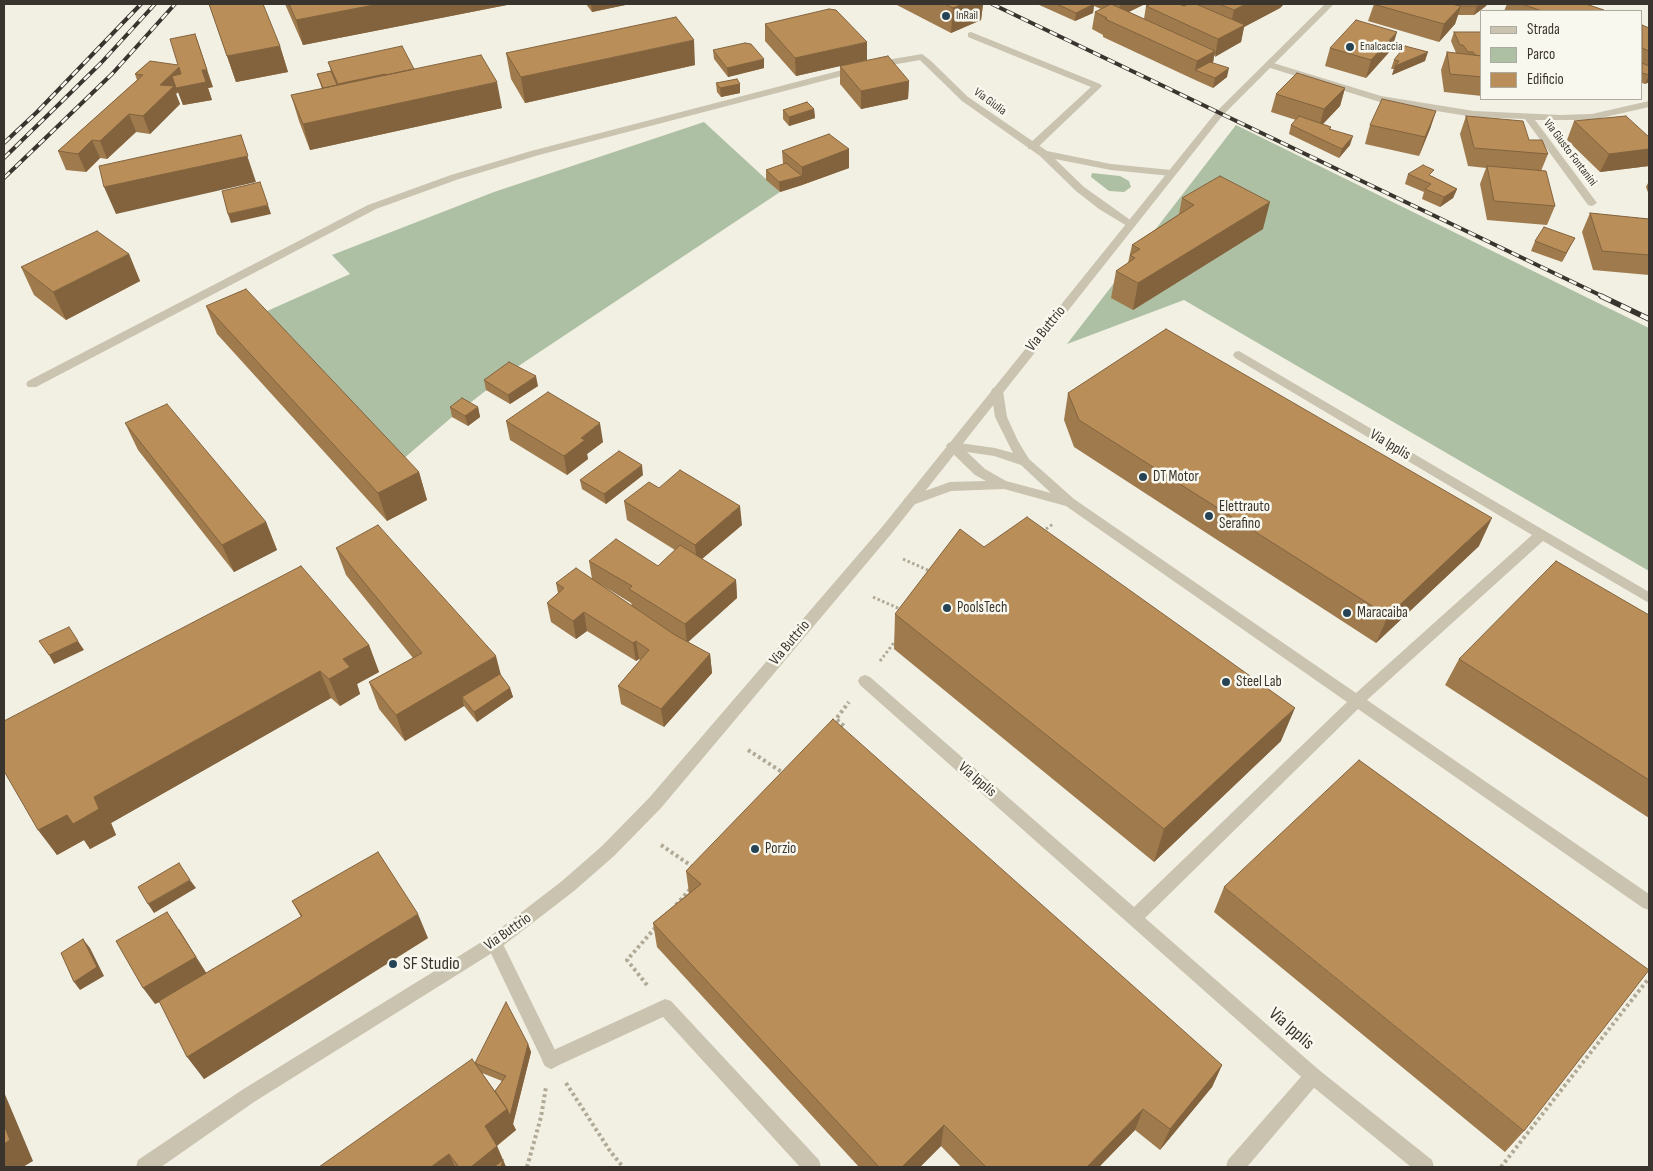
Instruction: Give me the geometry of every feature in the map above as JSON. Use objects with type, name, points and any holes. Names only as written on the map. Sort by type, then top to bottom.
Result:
[{"type":"street","name":"Via Buttrio","points":[[145,1167],[248,1096],[494,943],[568,886],[608,850],[655,803],[910,500],[1220,113],[1330,4]]},
{"type":"street","points":[[972,35],[1097,86],[1032,147]]},
{"type":"street","name":"Via Giulia","points":[[32,384],[372,207],[455,177],[535,153],[869,66],[922,56],[965,99],[1044,154],[1080,189],[1131,224]]},
{"type":"street","name":"Via Giusto Fontanini","points":[[1270,65],[1380,99],[1474,114],[1528,118],[1592,117],[1649,104]]},
{"type":"street","name":"Via Giusto Fontanini","points":[[1528,118],[1592,203]]},
{"type":"street","name":"Via Giulia","points":[[1044,154],[1111,168],[1171,173]]},
{"type":"street","name":"Via Ipplis","points":[[1238,355],[1649,598]]},
{"type":"street","points":[[997,391],[1001,416],[1012,442],[1025,462],[1069,502],[1649,903]]},
{"type":"street","points":[[952,446],[995,452],[1025,462]]},
{"type":"street","points":[[952,446],[980,472],[1004,485],[1069,502]]},
{"type":"street","points":[[910,500],[950,487],[1004,485]]},
{"type":"street","points":[[1134,918],[1357,700],[1542,534]]},
{"type":"street","name":"Via Ipplis","points":[[865,681],[1313,1076],[1425,1167]]},
{"type":"street","points":[[494,943],[551,1060],[665,1007],[812,1167]]},
{"type":"street","points":[[1235,1167],[1313,1076]]},
{"type":"path","points":[[1037,535],[1062,518]]},
{"type":"path","points":[[903,559],[936,574]]},
{"type":"path","points":[[873,597],[906,612]]},
{"type":"path","points":[[838,732],[844,726],[836,719],[898,638]]},
{"type":"path","points":[[748,750],[786,775]]},
{"type":"path","points":[[661,845],[697,870]]},
{"type":"path","points":[[672,910],[697,882]]},
{"type":"path","points":[[659,924],[627,960],[665,1007]]},
{"type":"path","points":[[1501,1167],[1649,978]]},
{"type":"path","points":[[527,1167],[541,1117],[551,1060]]},
{"type":"path","points":[[551,1060],[610,1151],[623,1167]]},
{"type":"green space","points":[[704,122],[780,192],[511,371],[452,417],[395,466],[256,316],[350,274],[332,255],[494,192]]},
{"type":"green space","points":[[1236,125],[1649,328],[1649,571],[1184,300],[1067,344]]},
{"type":"green space","points":[[1092,173],[1120,176],[1129,181],[1131,187],[1124,192],[1109,191],[1091,177]]},
{"type":"building","points":[[209,4],[263,4],[280,46],[227,56]]},
{"type":"building","points":[[289,4],[379,4],[296,20]]},
{"type":"building","points":[[945,4],[963,4],[953,8]]},
{"type":"building","points":[[1057,4],[1094,4],[1076,13]]},
{"type":"building","points":[[1111,4],[1215,51],[1197,61],[1105,19],[1107,18],[1095,12]]},
{"type":"building","points":[[1151,4],[1179,4],[1184,6],[1196,4],[1245,25],[1218,39],[1146,6]]},
{"type":"building","points":[[1219,4],[1246,4],[1234,10]]},
{"type":"building","points":[[1373,4],[1452,4],[1461,6],[1444,24]]},
{"type":"building","points":[[1452,4],[1481,4],[1477,6],[1461,6]]},
{"type":"building","points":[[1522,4],[1586,4],[1604,10],[1539,10]]},
{"type":"building","points":[[829,9],[836,10],[867,42],[795,58],[765,24]]},
{"type":"building","points":[[676,17],[694,40],[521,77],[506,53]]},
{"type":"building","points":[[1356,20],[1397,32],[1371,60],[1330,48]]},
{"type":"building","points":[[1643,25],[1649,28],[1649,51],[1643,48]]},
{"type":"building","points":[[1454,32],[1480,32],[1480,56],[1468,52],[1463,45],[1460,45]]},
{"type":"building","points":[[195,34],[207,70],[202,70],[206,82],[176,88],[172,76],[181,74],[179,67],[160,85],[174,86],[143,116],[129,114],[100,141],[92,140],[78,154],[58,151],[143,75],[135,74],[150,61],[178,65],[170,39]]},
{"type":"building","points":[[745,43],[751,44],[764,59],[727,68],[713,50]]},
{"type":"building","points":[[402,46],[414,69],[338,84],[328,62]]},
{"type":"building","points":[[1405,46],[1428,52],[1395,66],[1399,61],[1394,60]]},
{"type":"building","points":[[1447,52],[1480,56],[1480,77],[1450,74]]},
{"type":"building","points":[[481,55],[497,82],[303,124],[291,95]]},
{"type":"building","points":[[888,56],[909,81],[861,91],[840,66]]},
{"type":"building","points":[[1210,62],[1229,68],[1215,78],[1195,70]]},
{"type":"building","points":[[1643,63],[1649,66],[1649,75],[1643,73]]},
{"type":"building","points":[[331,71],[337,85],[323,88],[317,74]]},
{"type":"building","points":[[1297,73],[1345,88],[1324,109],[1276,94]]},
{"type":"building","points":[[737,79],[740,84],[720,88],[716,83]]},
{"type":"building","points":[[1382,99],[1436,111],[1425,137],[1370,125]]},
{"type":"building","points":[[807,102],[814,109],[789,117],[783,110]]},
{"type":"building","points":[[1299,116],[1331,127],[1329,129],[1353,136],[1342,149],[1291,125]]},
{"type":"building","points":[[1466,116],[1523,121],[1529,140],[1542,140],[1548,154],[1474,148]]},
{"type":"building","points":[[1626,116],[1649,137],[1649,149],[1609,154],[1574,121]]},
{"type":"building","points":[[829,134],[849,149],[802,167],[782,151]]},
{"type":"building","points":[[241,135],[248,156],[104,187],[99,166]]},
{"type":"building","points":[[786,163],[802,176],[779,182],[766,170]]},
{"type":"building","points":[[1423,165],[1434,170],[1429,175],[1457,189],[1444,197],[1425,189],[1431,184],[1408,174]]},
{"type":"building","points":[[1487,166],[1546,171],[1555,206],[1494,201]]},
{"type":"building","points":[[1220,176],[1270,202],[1138,283],[1116,271],[1135,258],[1130,255],[1140,249],[1132,245],[1194,205],[1182,198]]},
{"type":"building","points":[[260,182],[268,205],[228,214],[222,191]]},
{"type":"building","points":[[1590,213],[1649,219],[1649,255],[1602,251]]},
{"type":"building","points":[[1544,227],[1575,238],[1566,253],[1535,241]]},
{"type":"building","points":[[97,231],[129,254],[53,292],[21,267]]},
{"type":"building","points":[[246,289],[419,472],[378,493],[206,306]]},
{"type":"building","points":[[1166,329],[1492,518],[1388,616],[1079,420],[1068,393]]},
{"type":"building","points":[[509,362],[536,376],[508,395],[484,380]]},
{"type":"building","points":[[548,392],[600,423],[581,438],[585,440],[564,456],[506,421]]},
{"type":"building","points":[[462,398],[478,407],[465,416],[450,407]]},
{"type":"building","points":[[167,404],[266,522],[222,545],[125,423]]},
{"type":"building","points":[[619,451],[642,465],[604,494],[580,480]]},
{"type":"building","points":[[680,470],[740,506],[695,545],[624,501],[649,482],[659,488]]},
{"type":"building","points":[[1027,517],[1295,708],[1164,829],[895,614],[960,529],[984,547]]},
{"type":"building","points":[[378,525],[496,656],[396,715],[369,682],[422,653],[336,548]]},
{"type":"building","points":[[616,539],[658,566],[680,545],[736,580],[685,624],[629,589],[632,586],[589,561]]},
{"type":"building","points":[[1556,561],[1649,615],[1649,780],[1459,659]]},
{"type":"building","points":[[301,566],[369,645],[343,659],[350,667],[329,679],[320,671],[94,797],[99,809],[73,824],[67,815],[38,830],[4,771],[4,721]]},
{"type":"building","points":[[576,568],[675,635],[710,654],[661,709],[618,686],[649,650],[636,641],[633,643],[584,612],[573,621],[547,603],[564,588],[556,583]]},
{"type":"building","points":[[69,627],[78,641],[49,655],[39,641]]},
{"type":"building","points":[[500,674],[510,688],[474,712],[462,697]]},
{"type":"building","points":[[833,719],[1222,1065],[1170,1129],[1143,1109],[1087,1167],[986,1167],[944,1125],[902,1167],[879,1167],[653,923],[701,884],[686,871]]},
{"type":"building","points":[[1359,760],[1649,970],[1524,1131],[1224,887]]},
{"type":"building","points":[[378,852],[418,914],[187,1057],[159,1001],[302,916],[292,901]]},
{"type":"building","points":[[179,863],[190,880],[148,904],[138,887]]},
{"type":"building","points":[[167,912],[196,957],[143,988],[116,941]]},
{"type":"building","points":[[83,939],[97,967],[74,982],[61,953]]},
{"type":"building","points":[[506,1002],[528,1044],[510,1116],[495,1091],[506,1076],[475,1063]]},
{"type":"building","points":[[472,1059],[507,1109],[485,1126],[497,1146],[471,1167],[459,1167],[449,1154],[431,1167],[319,1167]]},
{"type":"building","points":[[4,1125],[10,1140],[4,1144]]},
{"type":"building","points":[[503,1160],[501,1167],[494,1167]]},
{"type":"railway","points":[[4,143],[37,112],[141,4]]},
{"type":"railway","points":[[4,158],[101,63],[155,4]]},
{"type":"railway","points":[[4,178],[112,74],[175,4]]},
{"type":"railway","points":[[992,4],[1604,297]]},
{"type":"railway","points":[[1601,296],[1649,319]]},
{"type":"place","name":"InRail","points":[[946,16]]},
{"type":"place","name":"Enalcaccia","points":[[1350,47]]},
{"type":"place","name":"DT Motor","points":[[1143,477]]},
{"type":"place","name":"Elettrauto Serafino","points":[[1209,516]]},
{"type":"place","name":"PoolsTech","points":[[947,608]]},
{"type":"place","name":"Maracaiba","points":[[1347,613]]},
{"type":"place","name":"Steel Lab","points":[[1226,682]]},
{"type":"place","name":"Porzio","points":[[755,849]]},
{"type":"place","name":"SF Studio","points":[[393,964]]}]
